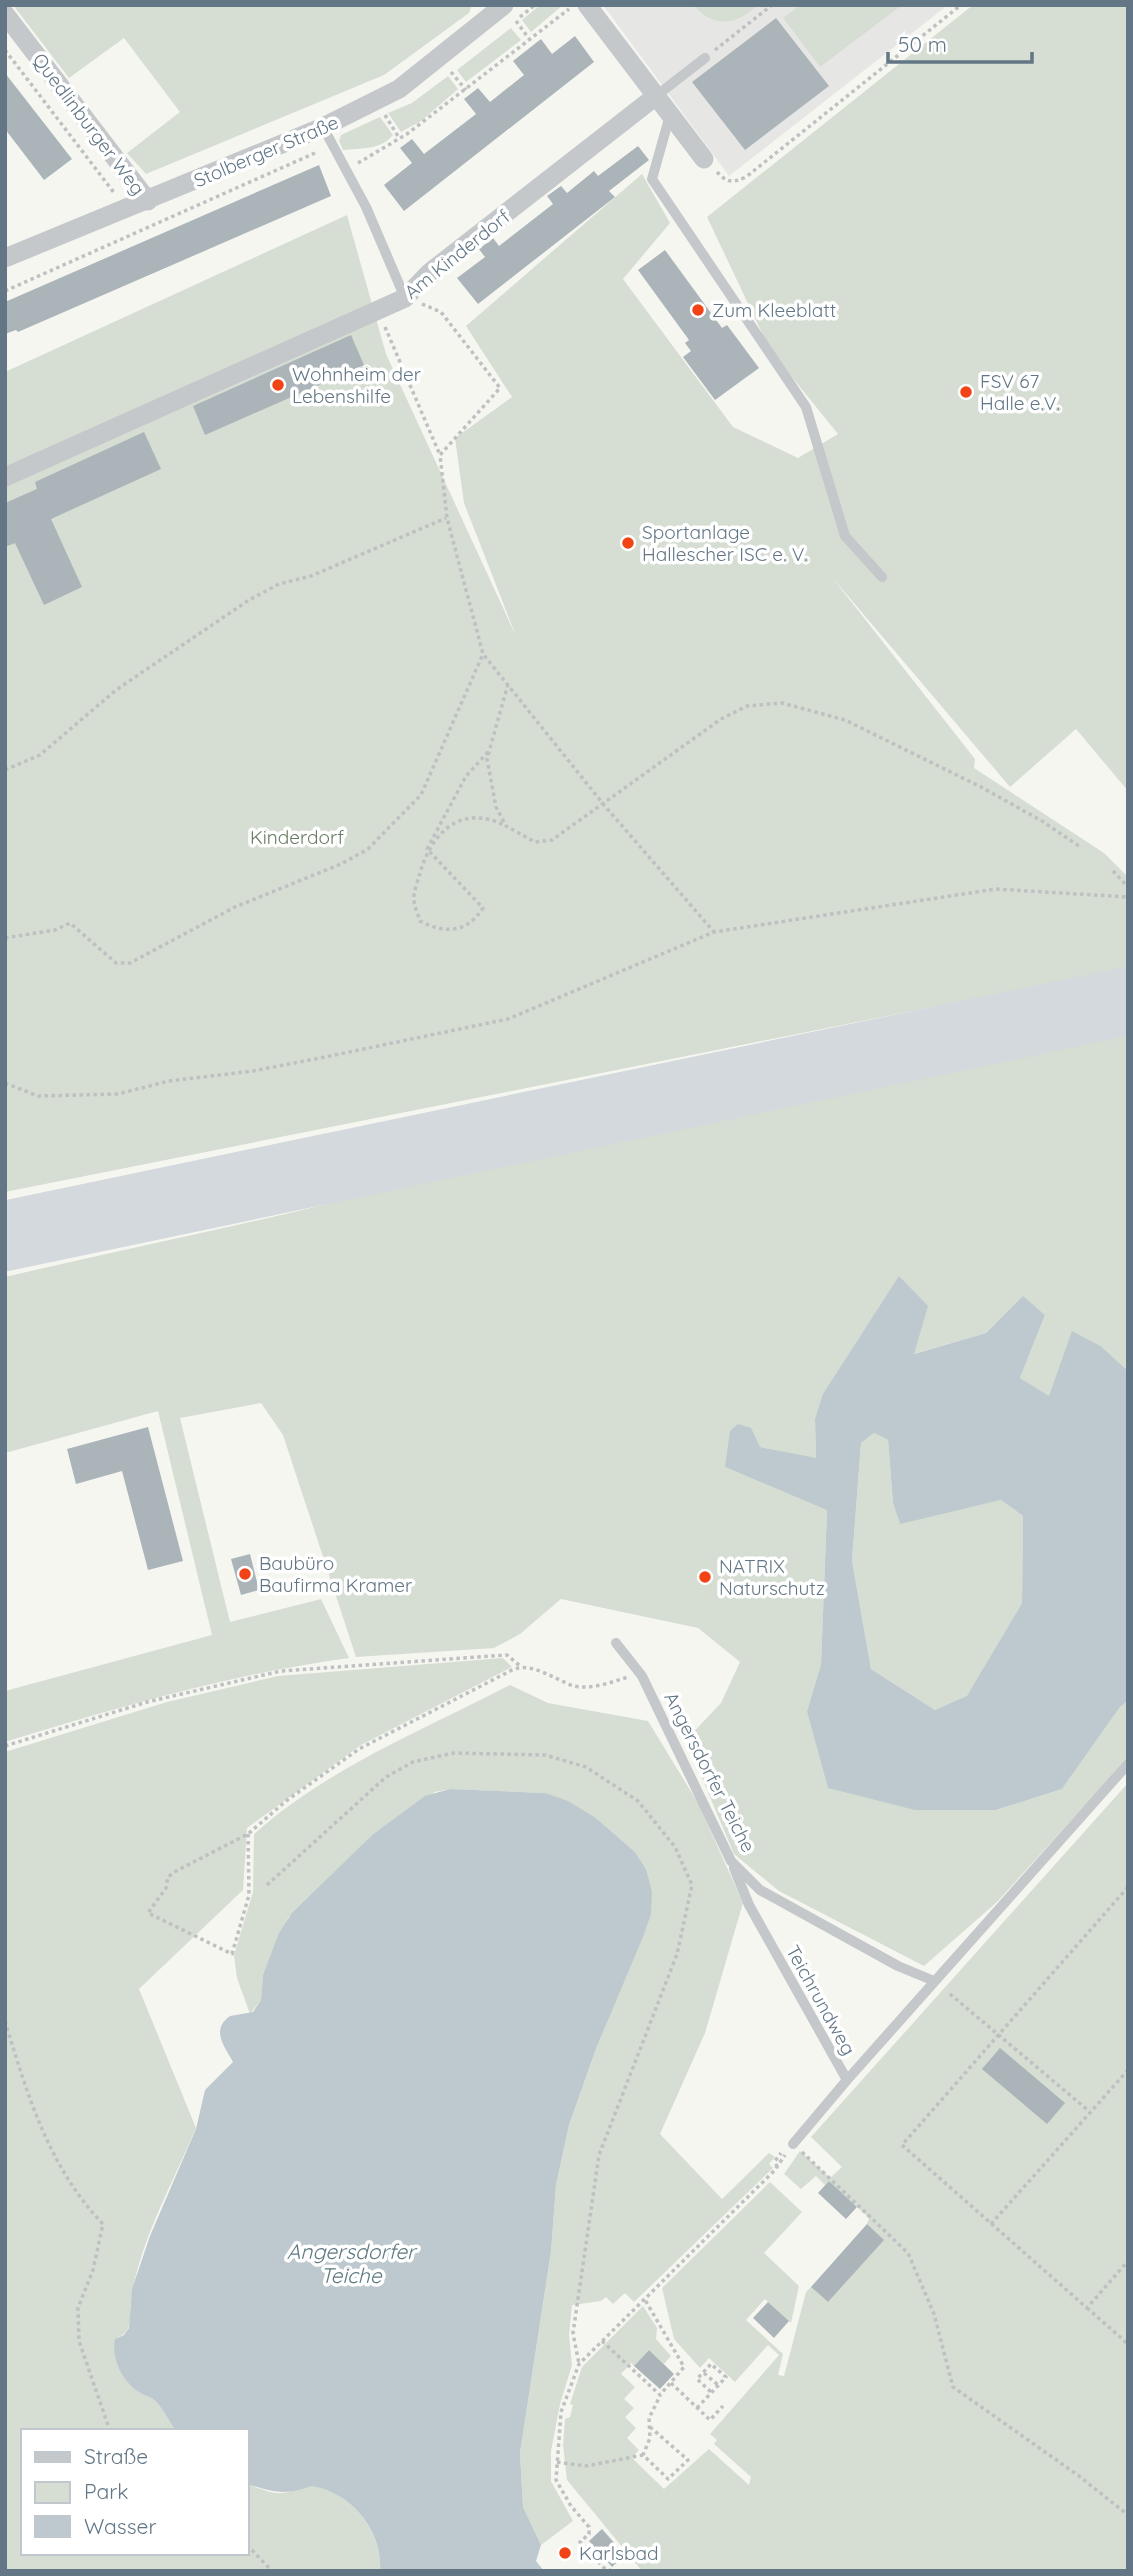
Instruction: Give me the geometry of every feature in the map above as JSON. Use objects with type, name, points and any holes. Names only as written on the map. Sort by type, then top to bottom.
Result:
[{"type":"highway","points":[[5,1219],[1128,985]]},
{"type":"highway","points":[[5,1253],[1128,1017]]},
{"type":"street","points":[[587,5],[704,159]]},
{"type":"street","name":"Stolberger Straße","points":[[5,258],[148,201],[328,136],[510,13]]},
{"type":"street","name":"Quedlinburger Weg","points":[[5,14],[148,201]]},
{"type":"street","name":"Am Kinderdorf","points":[[5,477],[405,298],[429,273],[656,96]]},
{"type":"lane","points":[[656,96],[705,58]]},
{"type":"lane","points":[[670,115],[652,179],[806,407],[845,536],[882,577]]},
{"type":"lane","points":[[328,136],[405,298]]},
{"type":"lane","name":"Angersdorfer Teiche","points":[[616,1643],[640,1674],[731,1861],[760,1891],[898,1966],[934,1981]]},
{"type":"lane","points":[[846,2080],[1128,1764]]},
{"type":"lane","name":"Teichrundweg","points":[[731,1861],[749,1905],[846,2080],[793,2144]]},
{"type":"path","points":[[345,168],[400,139],[574,5]]},
{"type":"path","points":[[705,58],[772,5]]},
{"type":"path","points":[[704,159],[725,181],[734,182],[746,177],[961,5]]},
{"type":"path","points":[[510,13],[530,40]]},
{"type":"path","points":[[5,50],[127,209]]},
{"type":"path","points":[[451,72],[466,90]]},
{"type":"path","points":[[384,113],[400,139]]},
{"type":"path","points":[[5,290],[290,166],[328,136]]},
{"type":"path","points":[[440,455],[499,388],[442,313],[405,298],[385,327],[440,455],[447,518],[483,654],[604,805],[713,932]]},
{"type":"path","points":[[5,769],[40,755],[116,690],[248,600],[279,584],[311,576],[447,518]]},
{"type":"path","points":[[5,938],[55,930],[70,923],[116,963],[130,963],[235,907],[341,864],[368,849],[421,795],[483,654]]},
{"type":"path","points":[[506,826],[496,807],[487,759],[508,684]]},
{"type":"path","points":[[427,849],[440,834],[457,822],[487,817],[535,842],[544,843],[604,805],[737,710],[782,703],[845,720],[981,787],[1079,846]]},
{"type":"path","points":[[427,849],[484,908],[477,918],[463,927],[439,930],[420,920],[414,899],[427,849],[466,776],[490,749]]},
{"type":"path","points":[[1113,871],[1128,887]]},
{"type":"path","points":[[5,1083],[38,1096],[118,1094],[169,1081],[289,1064],[508,1019],[713,932],[996,889],[1128,897]]},
{"type":"path","points":[[5,1746],[147,1702],[281,1671],[507,1655],[520,1666],[575,1686],[590,1687],[640,1674]]},
{"type":"path","points":[[248,1834],[249,1895],[232,1954],[148,1913],[166,1888],[168,1877],[248,1834],[286,1801],[359,1749],[520,1666]]},
{"type":"path","points":[[267,1885],[386,1777],[413,1762],[454,1753],[545,1755],[586,1767],[638,1801],[675,1847],[692,1885],[677,1954],[599,2155],[573,2333],[579,2364]]},
{"type":"path","points":[[1128,1886],[902,2145],[1128,2344]]},
{"type":"path","points":[[950,1994],[1091,2112]]},
{"type":"path","points":[[5,2021],[36,2119],[51,2151],[86,2206],[103,2224],[93,2270],[78,2308],[79,2341],[109,2429]]},
{"type":"path","points":[[991,2224],[1128,2070]]},
{"type":"path","points":[[612,2571],[605,2569],[580,2542],[589,2534],[589,2527],[571,2506],[556,2480],[561,2412],[579,2364],[777,2167],[793,2144],[908,2253],[934,2314],[953,2387],[1057,2459],[1128,2515]]},
{"type":"path","points":[[777,2167],[775,2161],[781,2153]]},
{"type":"path","points":[[1087,2308],[1128,2261]]},
{"type":"path","points":[[602,2341],[660,2395],[684,2367],[644,2298]]},
{"type":"path","points":[[697,2408],[712,2393],[726,2377],[711,2364],[698,2379],[712,2393]]},
{"type":"path","points":[[704,2372],[719,2385]]},
{"type":"path","points":[[671,2383],[710,2420],[723,2406]]},
{"type":"path","points":[[643,2455],[650,2438],[649,2418],[660,2396]]},
{"type":"path","points":[[643,2455],[668,2479],[688,2460],[650,2427]]},
{"type":"path","points":[[557,2462],[586,2466],[643,2455]]},
{"type":"path","points":[[248,2545],[272,2571]]},
{"type":"shaded area","points":[[603,5],[948,5],[729,176]]},
{"type":"green space","points":[[13,5],[472,5],[469,13],[384,75],[146,174],[127,153],[180,112],[124,38],[69,78]]},
{"type":"green space","points":[[540,5],[563,5],[531,32],[522,20]]},
{"type":"green space","points":[[694,5],[757,5],[742,17],[726,22],[709,18]]},
{"type":"green space","points":[[800,5],[902,5],[820,67],[783,18]]},
{"type":"green space","name":"Kinderdorf","points":[[973,5],[1128,5],[1128,791],[1076,729],[1010,787],[831,576],[975,759],[974,768],[1104,853],[1128,877],[1128,968],[5,1192],[5,372],[347,215],[386,354],[516,636],[464,503],[455,438],[512,397],[466,326],[642,174],[670,223],[623,279],[733,427],[798,458],[838,434],[770,350],[707,217]]},
{"type":"green space","points":[[511,28],[521,40],[466,82],[457,70]]},
{"type":"green space","points":[[448,76],[458,89],[421,121],[401,132],[388,113],[412,103]]},
{"type":"green space","points":[[380,117],[393,135],[388,140],[370,147],[343,150],[339,141],[341,135]]},
{"type":"green space","points":[[1128,1032],[1128,1371],[1102,1347],[1049,1397],[1020,1378],[1045,1315],[1023,1297],[986,1333],[913,1354],[815,1419],[816,1459],[760,1447],[725,1467],[827,1509],[821,1666],[807,1711],[915,1810],[996,1810],[1062,1789],[1120,1707],[1128,1701],[1128,1758],[997,1902],[924,1966],[779,1891],[734,1854],[686,1740],[721,1703],[740,1662],[698,1628],[561,1599],[520,1634],[494,1648],[356,1657],[283,1435],[261,1403],[180,1418],[230,1622],[321,1599],[349,1658],[218,1682],[5,1742],[5,1691],[212,1635],[158,1411],[5,1453],[5,1277],[410,1183]]},
{"type":"green space","points":[[874,1433],[888,1440],[893,1503],[900,1523],[1001,1500],[1023,1516],[1022,1603],[967,1697],[935,1710],[871,1669],[852,1561],[861,1443]]},
{"type":"green space","points":[[503,1658],[512,1667],[361,1745],[247,1828],[243,1890],[139,1989],[196,2128],[141,2257],[131,2301],[129,2327],[118,2337],[115,2352],[118,2367],[126,2380],[156,2402],[175,2429],[21,2429],[21,2555],[248,2555],[248,2484],[278,2493],[316,2486],[342,2497],[363,2518],[376,2543],[380,2571],[5,2571],[5,1752],[167,1702],[278,1676]]},
{"type":"green space","points":[[510,1685],[548,1703],[648,1721],[698,1803],[743,1903],[705,2033],[660,2134],[722,2199],[769,2153],[775,2157],[769,2164],[773,2168],[634,2302],[625,2293],[613,2304],[606,2297],[601,2301],[572,2305],[569,2335],[572,2365],[560,2404],[551,2451],[551,2481],[573,2521],[541,2545],[523,2507],[520,2453],[551,2253],[556,2185],[569,2125],[597,2046],[646,1869],[635,1852],[596,1818],[545,1793],[450,1789],[435,1792],[372,1835],[288,1918],[263,1975],[261,2000],[250,2014],[237,1978],[234,1955],[253,1892],[254,1834],[283,1810],[345,1770]]},
{"type":"green space","points":[[1128,1783],[1128,2571],[642,2571],[567,2480],[563,2445],[565,2419],[570,2417],[573,2405],[570,2404],[582,2367],[643,2306],[657,2328],[656,2339],[671,2356],[664,2364],[649,2350],[634,2366],[631,2363],[621,2374],[635,2387],[624,2399],[634,2408],[625,2417],[636,2428],[627,2438],[639,2450],[632,2458],[664,2489],[709,2449],[749,2485],[751,2477],[714,2444],[717,2440],[710,2434],[779,2355],[768,2345],[735,2382],[709,2358],[700,2368],[674,2339],[662,2288],[770,2182],[802,2212],[764,2253],[799,2286],[791,2323],[765,2299],[746,2320],[783,2354],[778,2375],[784,2376],[806,2292],[811,2287],[828,2302],[883,2240],[867,2224],[869,2218],[829,2181],[825,2185],[816,2176],[801,2189],[784,2174],[800,2151],[830,2178],[842,2167],[811,2137]]},
{"type":"water","points":[[899,1276],[928,1306],[914,1354],[986,1333],[1023,1296],[1045,1315],[1020,1378],[1049,1396],[1072,1331],[1102,1347],[1128,1371],[1128,1701],[1120,1707],[1062,1789],[996,1810],[915,1810],[828,1788],[807,1711],[821,1665],[827,1510],[725,1467],[730,1431],[738,1424],[751,1428],[760,1447],[816,1458],[815,1419],[823,1394]],"holes":[[[874,1433],[888,1440],[893,1503],[900,1524],[1001,1500],[1023,1516],[1022,1603],[967,1696],[935,1710],[871,1669],[852,1561],[861,1443]]]},
{"type":"water","name":"Angersdorfer Teiche","points":[[450,1789],[545,1793],[568,1801],[596,1818],[635,1852],[646,1869],[652,1892],[651,1914],[643,1937],[597,2046],[569,2125],[556,2185],[551,2252],[520,2453],[523,2507],[541,2545],[536,2561],[544,2571],[380,2571],[376,2542],[370,2528],[351,2505],[325,2489],[311,2486],[279,2492],[248,2484],[248,2429],[175,2429],[157,2402],[133,2387],[116,2362],[115,2339],[124,2335],[129,2328],[132,2289],[150,2236],[196,2129],[205,2090],[233,2062],[221,2039],[224,2021],[230,2016],[253,2012],[261,2000],[263,1975],[279,1933],[292,1913],[372,1835],[425,1796]]},
{"type":"building","points":[[776,18],[829,86],[745,150],[692,82]]},
{"type":"building","points":[[575,36],[594,62],[404,211],[384,185],[412,163],[400,148],[412,139],[424,154],[476,114],[464,99],[478,88],[490,102],[524,75],[513,61],[541,39],[552,54]]},
{"type":"building","points":[[5,73],[72,159],[44,180],[5,129]]},
{"type":"building","points":[[638,146],[649,160],[609,191],[615,197],[478,304],[457,278],[485,257],[479,249],[493,238],[499,246],[553,204],[547,196],[561,186],[567,193],[594,171],[598,176]]},
{"type":"building","points":[[319,165],[331,196],[18,332],[16,330],[5,334],[5,302]]},
{"type":"building","points":[[665,250],[722,328],[727,325],[759,368],[715,400],[683,357],[691,351],[685,343],[689,340],[638,270]]},
{"type":"building","name":"Wohnheim der Lebenshilfe","points":[[351,335],[364,365],[205,435],[193,406]]},
{"type":"building","points":[[144,432],[161,469],[51,519],[82,587],[44,605],[15,543],[5,547],[5,503],[37,489],[35,482]]},
{"type":"building","points":[[148,1427],[183,1561],[148,1570],[122,1471],[76,1484],[67,1449]]},
{"type":"building","name":"Baubüro Baufirma Kramer","points":[[250,1554],[259,1590],[241,1595],[231,1559]]},
{"type":"building","points":[[1000,2048],[1065,2103],[1047,2124],[982,2069]]},
{"type":"building","points":[[829,2181],[857,2207],[846,2219],[818,2193]]},
{"type":"building","points":[[867,2224],[884,2240],[828,2302],[811,2287]]},
{"type":"building","points":[[768,2302],[789,2321],[774,2338],[753,2318]]},
{"type":"building","points":[[649,2350],[674,2374],[660,2389],[634,2366]]},
{"type":"building","points":[[602,2529],[625,2555],[612,2567],[589,2541]]},
{"type":"place","name":"Zum Kleeblatt","points":[[698,310]]},
{"type":"place","name":"Wohnheim der Lebenshilfe","points":[[278,385]]},
{"type":"place","name":"FSV 67 Halle e.V.","points":[[966,392]]},
{"type":"place","name":"Sportanlage Hallescher ISC e. V.","points":[[628,543]]},
{"type":"place","name":"Baubüro Baufirma Kramer","points":[[245,1574]]},
{"type":"place","name":"NATRIX Naturschutz","points":[[705,1577]]},
{"type":"place","name":"Karlsbad","points":[[565,2553]]}]
